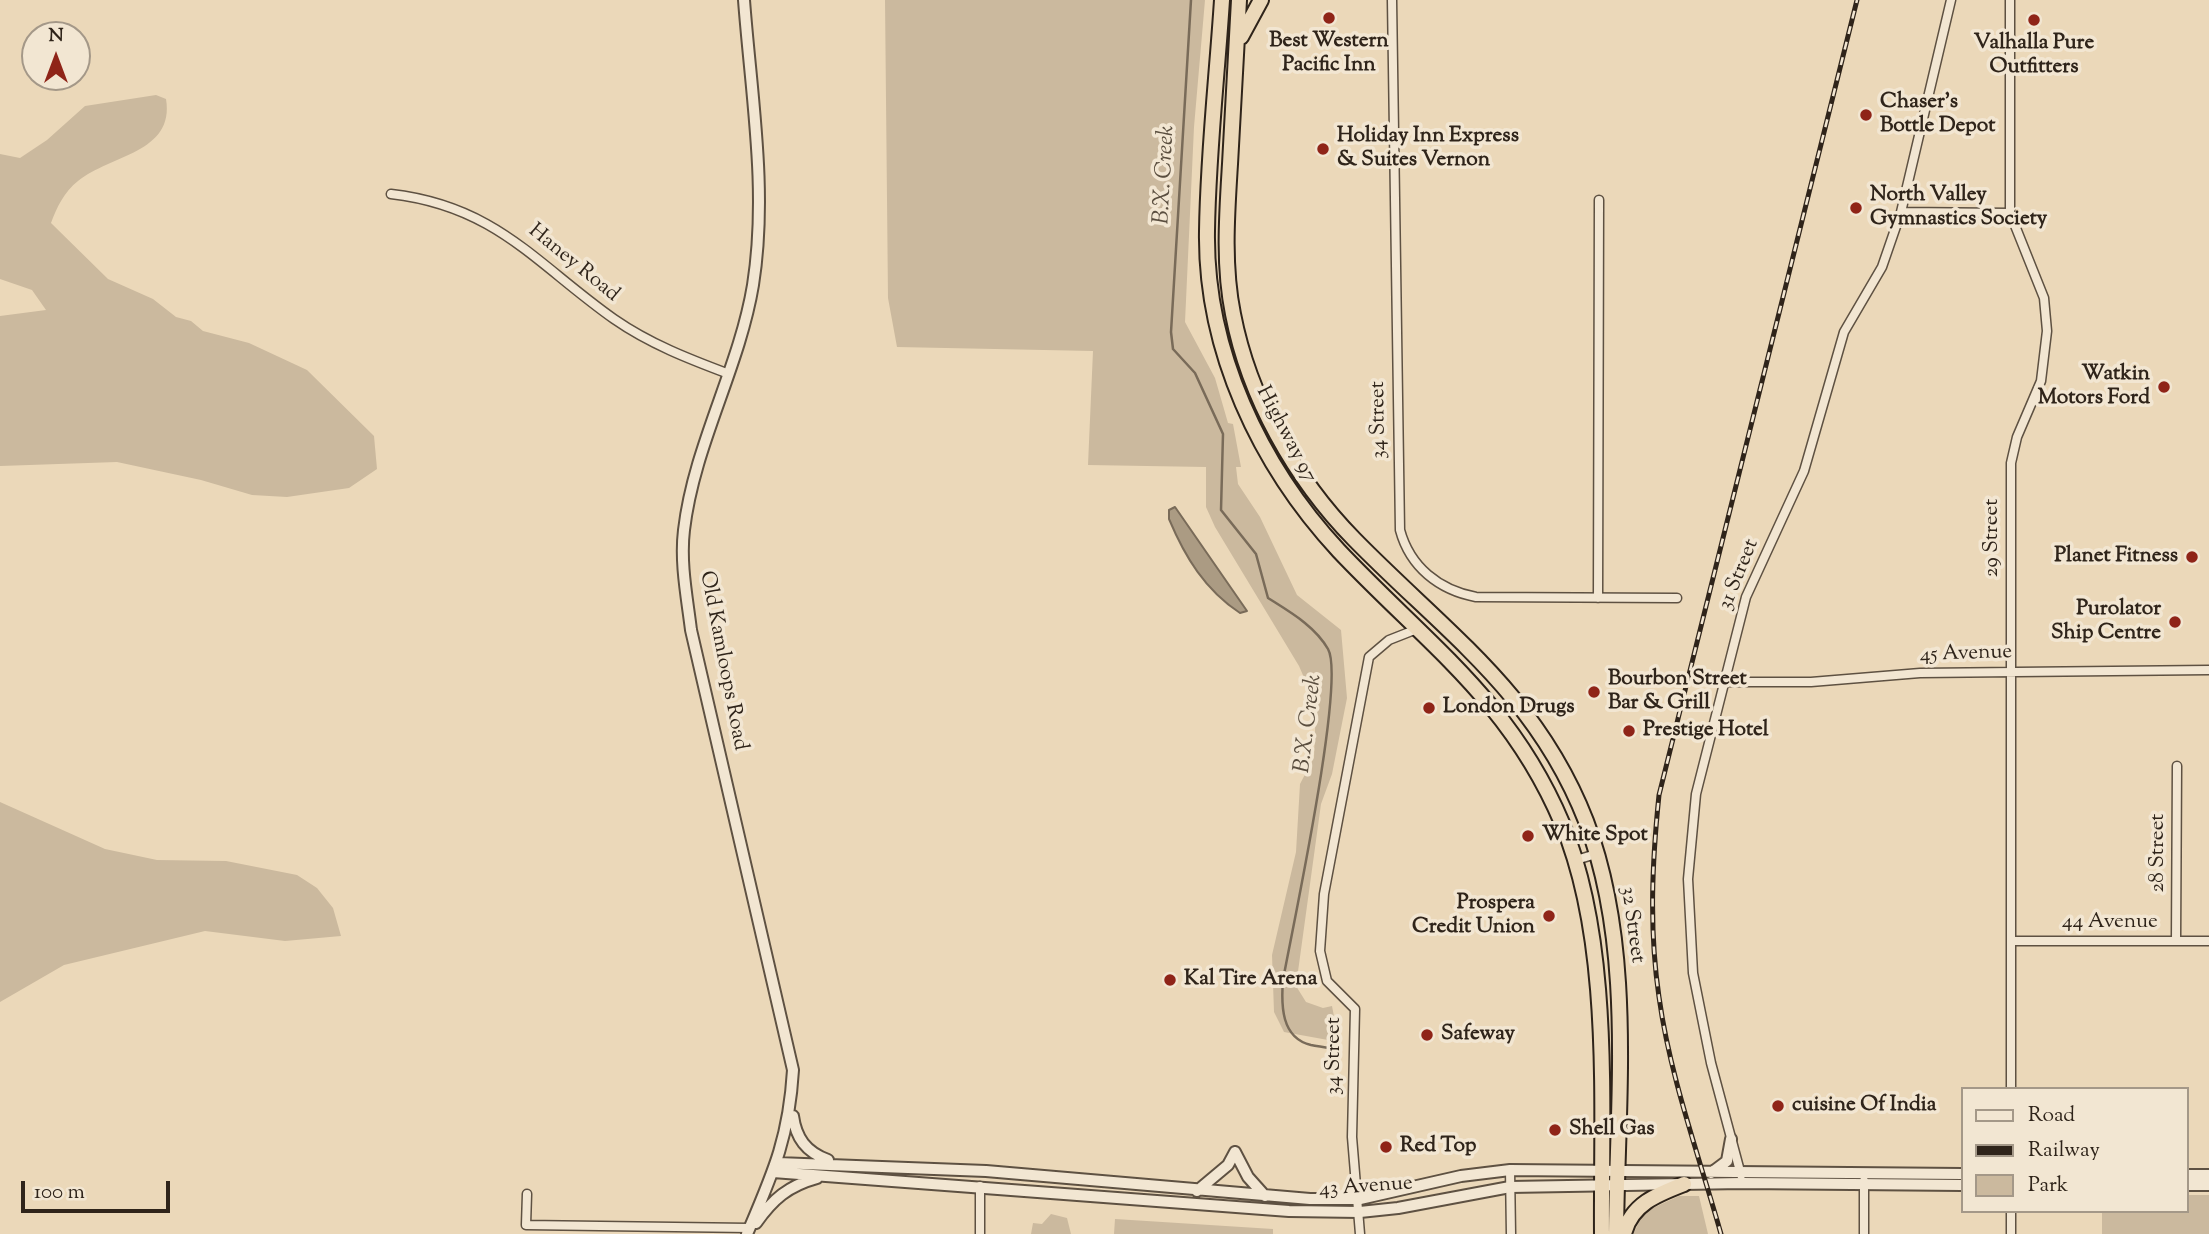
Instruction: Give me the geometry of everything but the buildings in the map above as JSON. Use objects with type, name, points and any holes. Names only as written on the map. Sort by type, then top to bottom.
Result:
[{"type":"highway","name":"Highway 97","points":[[1222,0],[1207,234],[1215,317],[1241,403],[1290,493],[1339,551],[1482,692],[1508,725]]},
{"type":"highway","name":"Highway 97","points":[[1239,0],[1226,230],[1233,313],[1260,401],[1305,482],[1353,538],[1479,657]]},
{"type":"highway","points":[[1236,51],[1243,29],[1261,0]]},
{"type":"highway","name":"32 Street","points":[[1479,657],[1530,716],[1576,799],[1596,853],[1613,928],[1616,963],[1609,1178],[1602,1234]]},
{"type":"highway","name":"32 Street","points":[[1508,725],[1548,791],[1576,860],[1595,955],[1609,1178],[1616,1234]]},
{"type":"highway","points":[[1624,1234],[1637,1208],[1651,1198],[1684,1184]]},
{"type":"street","name":"Old Kamloops Road","points":[[744,0],[760,197],[759,243],[752,288],[729,374],[694,478],[684,530],[683,570],[691,630],[793,1070],[791,1106],[775,1167],[748,1232]]},
{"type":"street","name":"34 Street","points":[[1392,0],[1400,530],[1406,550],[1432,579],[1455,593],[1476,597],[1677,598]]},
{"type":"street","name":"31 Street","points":[[1741,1178],[1693,972],[1688,879],[1696,794],[1746,597],[1804,471],[1844,332],[1882,267],[1901,212],[1951,0]]},
{"type":"street","name":"29 Street","points":[[2010,0],[2010,213],[2044,298],[2047,331],[2041,381],[2017,437],[2011,463],[2011,1087]]},
{"type":"street","name":"Haney Road","points":[[391,194],[412,196],[496,227],[613,318],[641,336],[729,374]]},
{"type":"street","points":[[1598,598],[1599,200]]},
{"type":"street","points":[[1901,212],[2010,213]]},
{"type":"street","name":"34 Street","points":[[1360,1234],[1360,1199],[1352,1137],[1355,1009],[1327,981],[1320,951],[1324,894],[1369,657],[1389,640],[1419,628]]},
{"type":"street","name":"45 Avenue","points":[[1723,682],[1811,682],[1920,673],[2209,670]]},
{"type":"street","name":"28 Street","points":[[2176,940],[2177,766]]},
{"type":"street","points":[[1576,860],[1596,853]]},
{"type":"street","name":"44 Avenue","points":[[2011,941],[2209,941]]},
{"type":"street","points":[[791,1106],[795,1129],[804,1146],[817,1156],[836,1163]]},
{"type":"street","points":[[1712,1173],[1727,1161],[1731,1139]]},
{"type":"street","points":[[1197,1191],[1228,1165],[1235,1152],[1248,1177],[1265,1196]]},
{"type":"street","name":"43 Avenue","points":[[775,1167],[836,1163],[986,1171],[1197,1191],[1360,1199],[1461,1176],[1510,1170],[1684,1184],[1741,1178],[1960,1185]]},
{"type":"street","name":"43 Avenue","points":[[775,1167],[823,1177],[980,1186],[1289,1212],[1360,1212],[1510,1187],[1609,1178],[1712,1173],[1741,1178]]},
{"type":"street","points":[[1510,1170],[1511,1234]]},
{"type":"street","name":"43 Avenue","points":[[1864,1180],[1960,1174]]},
{"type":"street","points":[[2188,1175],[2209,1175]]},
{"type":"street","points":[[527,1194],[527,1229],[748,1232],[773,1200],[788,1188],[823,1177]]},
{"type":"street","points":[[1864,1180],[1864,1234]]},
{"type":"street","points":[[2188,1185],[2209,1185]]},
{"type":"street","points":[[980,1186],[980,1234]]},
{"type":"street","points":[[2011,1213],[2011,1234]]},
{"type":"green space","points":[[885,0],[1205,0],[1194,127],[1185,322],[1215,378],[1228,423],[1233,424],[1241,467],[1236,467],[1238,484],[1260,517],[1297,595],[1341,630],[1347,698],[1332,774],[1321,804],[1296,986],[1306,1002],[1323,1008],[1332,1006],[1339,1042],[1284,1032],[1274,1012],[1272,955],[1296,852],[1300,784],[1314,757],[1316,705],[1299,666],[1215,527],[1206,507],[1206,467],[1088,465],[1093,351],[897,347],[888,298]]},
{"type":"green space","points":[[156,95],[166,99],[166,117],[161,131],[151,142],[78,181],[62,200],[51,223],[108,279],[153,299],[176,317],[191,321],[203,331],[249,343],[307,370],[374,436],[377,469],[349,488],[287,497],[252,495],[201,480],[117,462],[0,466],[0,316],[46,310],[32,290],[0,279],[0,154],[20,158],[47,140],[85,106]]},
{"type":"green space","points":[[0,802],[105,849],[157,860],[226,861],[297,875],[317,888],[333,908],[341,936],[285,941],[205,931],[64,965],[0,1002]]},
{"type":"green space","points":[[2188,1195],[2209,1195],[2209,1234],[2102,1234],[2102,1213],[2188,1213]]},
{"type":"green space","points":[[1679,1196],[1699,1196],[1708,1234],[1633,1234],[1644,1212]]},
{"type":"green space","points":[[1051,1214],[1067,1218],[1071,1234],[1031,1234],[1033,1223],[1042,1224]]},
{"type":"green space","points":[[1115,1219],[1273,1229],[1273,1234],[1114,1234]]},
{"type":"shaded area","points":[[1175,507],[1247,611],[1240,613],[1228,604],[1197,572],[1169,519],[1169,510]]},
{"type":"waterway","name":"B.X. Creek","points":[[1191,0],[1171,332],[1173,349],[1195,373],[1223,434],[1221,510],[1256,554],[1268,598],[1309,626],[1328,649],[1332,670],[1324,754],[1283,980],[1282,1000],[1288,1028],[1294,1035],[1311,1045],[1339,1051]]},
{"type":"railway","points":[[1721,1234],[1670,1057],[1659,997],[1653,896],[1659,795],[1857,0]]},
{"type":"place","name":"Best Western Pacific Inn","points":[[1329,18]]},
{"type":"place","name":"Valhalla Pure Outfitters","points":[[2034,20]]},
{"type":"place","name":"Chaser's Bottle Depot","points":[[1866,115]]},
{"type":"place","name":"Holiday Inn Express & Suites Vernon","points":[[1323,149]]},
{"type":"place","name":"North Valley Gymnastics Society","points":[[1856,208]]},
{"type":"place","name":"Watkin Motors Ford","points":[[2164,387]]},
{"type":"place","name":"Planet Fitness","points":[[2192,557]]},
{"type":"place","name":"Purolator Ship Centre","points":[[2175,622]]},
{"type":"place","name":"Bourbon Street Bar & Grill","points":[[1594,692]]},
{"type":"place","name":"London Drugs","points":[[1429,708]]},
{"type":"place","name":"Prestige Hotel","points":[[1629,731]]},
{"type":"place","name":"White Spot","points":[[1528,836]]},
{"type":"place","name":"Prospera Credit Union","points":[[1549,916]]},
{"type":"place","name":"Kal Tire Arena","points":[[1170,980]]},
{"type":"place","name":"Safeway","points":[[1427,1035]]},
{"type":"place","name":"cuisine Of India","points":[[1778,1106]]},
{"type":"place","name":"Shell Gas","points":[[1555,1130]]},
{"type":"place","name":"Red Top","points":[[1386,1147]]}]
